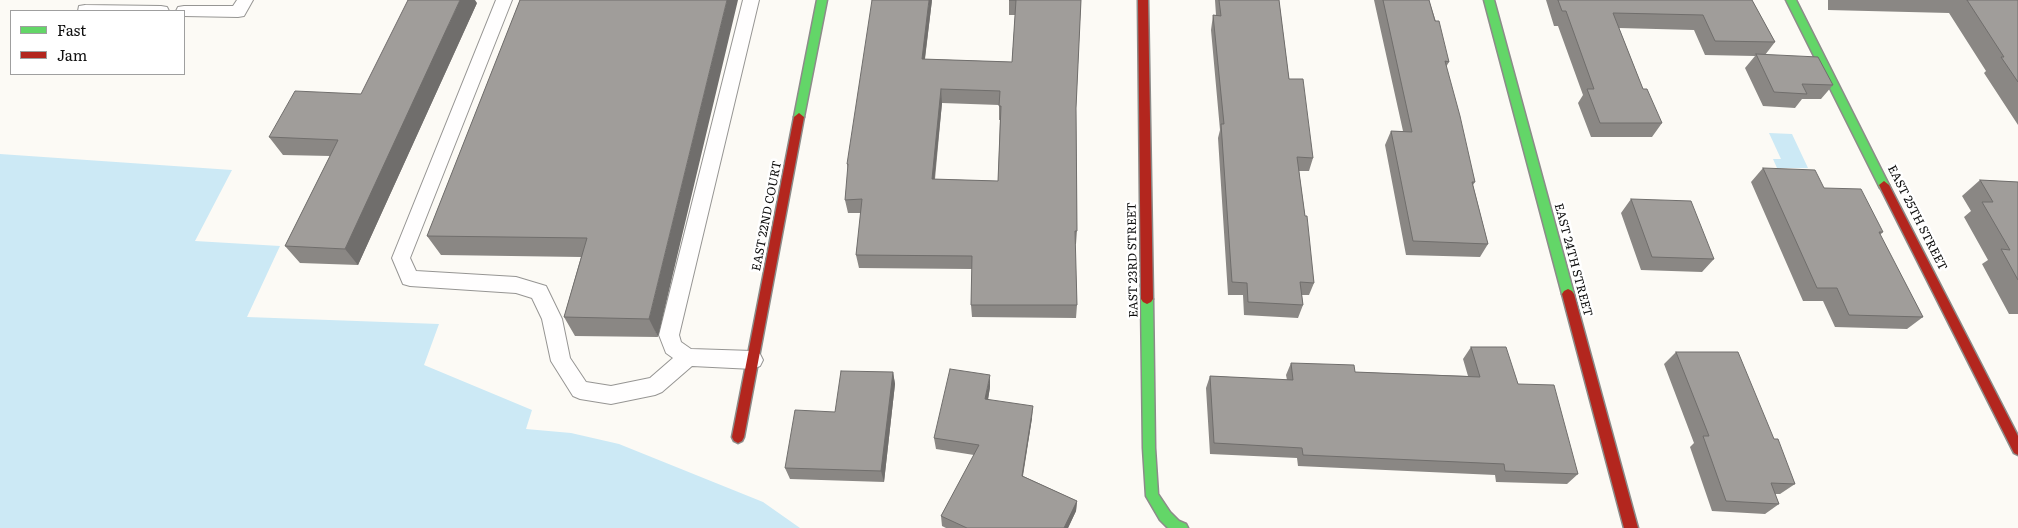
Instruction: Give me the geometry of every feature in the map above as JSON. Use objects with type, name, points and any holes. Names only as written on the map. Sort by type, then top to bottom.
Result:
[{"type":"street","name":"EAST 22ND COURT","points":[[738,437],[822,0]]},
{"type":"street","name":"EAST 23RD STREET","points":[[1143,0],[1149,448],[1152,496],[1165,516],[1176,527],[1181,528]]},
{"type":"street","name":"EAST 24TH STREET","points":[[1489,0],[1631,528]]},
{"type":"street","name":"EAST 25TH STREET","points":[[1791,0],[2018,449]]},
{"type":"lane","points":[[185,12],[238,12],[246,0]]},
{"type":"lane","points":[[504,0],[401,258],[410,278],[516,285],[539,292],[552,319],[561,361],[580,390],[612,395],[655,386],[688,356]]},
{"type":"lane","points":[[751,0],[668,335],[673,347],[688,356],[753,360]]},
{"type":"water","points":[[1769,133],[1792,134],[1808,168],[1777,168],[1773,159],[1781,159]]},
{"type":"water","points":[[0,154],[232,170],[195,241],[280,246],[247,317],[439,324],[424,365],[532,410],[526,429],[571,433],[619,444],[763,502],[800,528],[0,528]]},
{"type":"building","points":[[408,0],[460,0],[345,249],[285,246],[338,140],[269,137],[295,91],[361,94]]},
{"type":"building","points":[[520,0],[727,0],[649,319],[564,317],[587,238],[427,236]]},
{"type":"building","points":[[872,0],[929,0],[922,59],[1012,62],[1016,0],[1081,0],[1076,108],[1077,231],[1075,231],[1077,305],[971,305],[972,256],[856,255],[862,199],[845,200],[847,164]],"holes":[[[941,89],[1000,91],[998,181],[932,179]]]},
{"type":"building","points":[[1219,0],[1279,0],[1289,79],[1303,79],[1313,158],[1297,157],[1305,216],[1307,216],[1314,283],[1300,282],[1303,305],[1248,302],[1247,283],[1232,282],[1221,124],[1224,124],[1213,15],[1221,16]]},
{"type":"building","points":[[1383,0],[1429,0],[1435,21],[1439,21],[1449,62],[1445,61],[1460,116],[1475,182],[1472,182],[1488,244],[1413,241],[1391,131],[1412,132]]},
{"type":"building","points":[[1558,0],[1752,0],[1775,42],[1715,41],[1703,15],[1613,13],[1643,89],[1647,89],[1662,123],[1600,123],[1587,89],[1594,89],[1566,11],[1562,11]]},
{"type":"building","points":[[1967,0],[2018,0],[2018,82],[2001,57],[2004,57]]},
{"type":"building","points":[[1756,54],[1818,57],[1833,85],[1802,84],[1807,94],[1774,92]]},
{"type":"building","points":[[1763,168],[1815,170],[1824,188],[1861,189],[1883,232],[1879,232],[1923,317],[1849,315],[1837,288],[1817,288]]},
{"type":"building","points":[[1980,180],[2018,182],[2018,280],[2001,249],[2010,250],[1982,202],[1993,202]]},
{"type":"building","points":[[1631,199],[1691,201],[1714,259],[1652,257]]},
{"type":"building","points":[[1471,347],[1506,347],[1518,384],[1554,385],[1578,474],[1505,471],[1504,464],[1303,455],[1302,448],[1214,443],[1210,376],[1293,380],[1291,363],[1354,365],[1355,372],[1480,377]]},
{"type":"building","points":[[1676,352],[1738,352],[1774,439],[1778,439],[1795,484],[1771,483],[1779,504],[1726,501],[1703,436],[1709,436]]},
{"type":"building","points":[[950,369],[990,375],[985,399],[1033,406],[1022,476],[1077,501],[1064,528],[967,528],[941,516],[979,445],[934,438]]},
{"type":"building","points":[[841,371],[893,372],[881,471],[785,468],[795,410],[835,412]]},
{"type":"traffic: fast","points":[[799,117],[822,0]]},
{"type":"traffic: fast","points":[[1489,0],[1568,294]]},
{"type":"traffic: fast","points":[[1791,0],[1884,185]]},
{"type":"traffic: fast","points":[[1147,299],[1149,448],[1152,496],[1165,516],[1176,527],[1181,528]]},
{"type":"traffic: jam","points":[[1143,0],[1147,299]]},
{"type":"traffic: jam","points":[[738,437],[799,117]]},
{"type":"traffic: jam","points":[[1884,185],[2018,449]]},
{"type":"traffic: jam","points":[[1568,294],[1631,528]]}]
